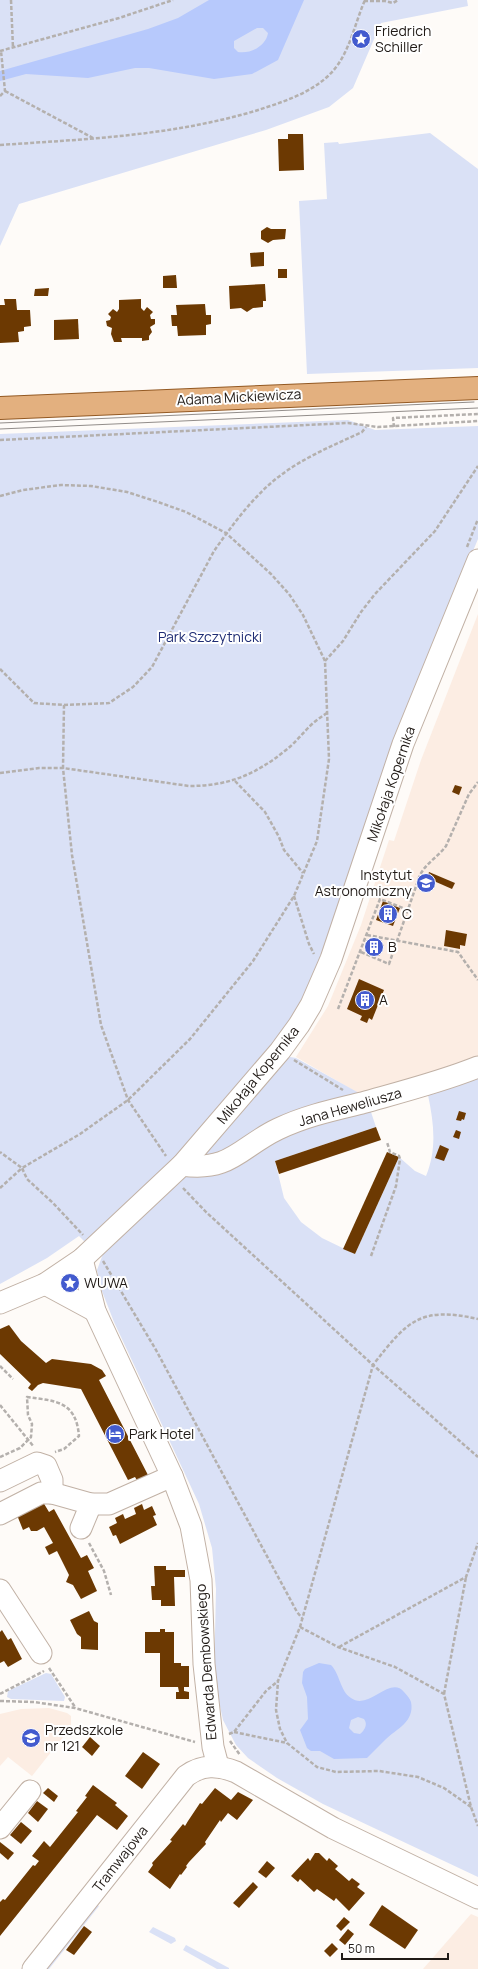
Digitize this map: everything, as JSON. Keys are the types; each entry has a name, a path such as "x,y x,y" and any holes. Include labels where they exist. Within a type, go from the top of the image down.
{"main road":[{"name":"Adama Mickiewicza","path":"0,408 478,388"}],"street":[{"name":"Mikołaja Kopernika","path":"0,1303 45,1284 85,1243 175,1164 280,1051 311,1005 331,959 403,744 471,556"},
{"name":"Jana Heweliusza","path":"175,1164 198,1167 228,1161 277,1129 320,1113 363,1103 463,1073 478,1067"},
{"name":"Edwarda Dembowskiego","path":"85,1243 95,1311 172,1476 188,1514 198,1562 204,1664 219,1750"},
{"path":"45,1284 95,1311"},
{"path":"0,1481 48,1459 52,1480 52,1493"},
{"path":"0,1514 42,1493 52,1493 91,1504 112,1503 172,1476"},
{"path":"81,1528 91,1504"},
{"path":"0,1590 45,1661"},
{"path":"219,1750 242,1775 334,1828 478,1898"},
{"name":"Tramwajowa","path":"33,1969 186,1776 201,1767 219,1750"},
{"path":"0,1828 30,1791"}],"path":[{"path":"11,0 13,48"},
{"path":"0,96 5,91 5,81 0,51 119,18 173,0"},
{"path":"0,145 135,136 216,122 294,97 328,76 338,64 365,1 386,1 394,4 398,0"},
{"path":"5,91 94,138"},
{"path":"394,427 393,418 478,414"},
{"path":"0,440 348,423 366,426 394,427 478,421"},
{"path":"0,669 34,703 64,705 109,702 133,687 152,667 201,574 226,533 262,492 280,475 307,458 362,432 366,426"},
{"path":"325,661 343,641 361,612 375,594 435,531 478,466"},
{"path":"0,496 23,490 61,485 91,486 127,492 158,502 186,512 226,533 271,574 289,594 303,615 325,661 329,759 324,802 317,841 294,896 253,961 190,1039 128,1100 80,1134 22,1168 0,1188"},
{"path":"471,556 478,519"},
{"path":"64,705 63,768 72,855 101,1025 128,1100 165,1153 167,1159 175,1164 206,1212 478,1457"},
{"path":"0,773 39,768 63,768 189,786 208,786 235,781 261,767 287,750 311,725 327,713"},
{"path":"235,781 265,812 279,837 284,850 303,873"},
{"path":"361,952 389,964 423,869 442,852 446,846 469,794 478,782"},
{"path":"294,896 308,944 316,958 319,951"},
{"path":"338,1009 380,899 408,910"},
{"path":"367,935 458,952 478,980"},
{"path":"280,1051 363,1103"},
{"path":"371,1256 396,1186 400,1159 399,1156 390,1152 386,1142"},
{"path":"0,1152 22,1168 27,1179 53,1203 115,1279 156,1350 293,1605 302,1618"},
{"path":"471,1807 444,1788 418,1777 379,1770 336,1772 317,1767 287,1743 280,1728 276,1710 278,1681 300,1627 373,1364 392,1340 412,1322 433,1314 459,1314 478,1319"},
{"path":"0,1366 13,1379"},
{"path":"0,1405 28,1440 48,1459 64,1449 79,1436 75,1417 62,1404 27,1397 28,1415 32,1424 31,1438 28,1440 20,1448 9,1455 0,1457"},
{"path":"81,1528 104,1571 111,1595"},
{"path":"478,1543 466,1577 444,1694 471,1807 478,1826"},
{"path":"338,1647 466,1577"},
{"path":"300,1627 338,1647 395,1667 444,1694"},
{"path":"0,1694 45,1661 75,1708"},
{"path":"0,1701 34,1702 75,1708 219,1750 266,1691 278,1681"},
{"path":"234,1732 287,1743"}],"shaded area":[{"name":"Instytut Astronomiczny","path":"478,614 478,1059 475,1062 358,1093 296,1057 328,1006 361,925 389,840 394,841 421,760"},
{"name":"Przedszkole nr 121","path":"49,1708 67,1713 71,1716 71,1727 32,1776 8,1757 0,1766 0,1714 21,1709"},
{"path":"471,1914 478,1917 478,1969 423,1969"}],"green space":[{"path":"0,0 467,0 468,6 381,23 353,88 329,107 266,130 19,204 0,246"},
{"path":"430,133 478,169 478,368 307,374 299,201 327,199 324,143 338,142 339,144"},
{"name":"Park Szczytnicki","path":"348,420 375,430 478,426 478,539 395,739 327,953 304,1007 218,1114 89,1246 79,1236 47,1258 0,1284 0,434"},
{"path":"285,1056 296,1058 359,1093 369,1106 376,1127 275,1161 284,1198 301,1222 322,1238 355,1254 399,1157 415,1171 426,1176 432,1156 433,1146 433,1126 428,1095 478,1078 478,1877 323,1804 277,1778 248,1758 236,1745 223,1720 214,1679 216,1589 212,1548 199,1504 114,1322 100,1286 97,1270 103,1254 162,1198"},
{"path":"46,1673 51,1674 65,1697 64,1701 11,1699 7,1697 8,1691"},
{"path":"94,1902 99,1906 49,1969 40,1969"},
{"path":"153,1927 175,1938 176,1941 171,1944 149,1932"},
{"path":"186,1945 229,1969 217,1969 183,1950"}],"water":[{"path":"209,0 304,0 278,60 252,74 214,79 149,68 135,68 88,78 26,74 0,81 0,71 148,29 178,18","holes":["257,28 263,28 268,33 267,38 257,48 248,52 238,52 234,48 234,41"]},
{"path":"319,1663 331,1665 347,1695 358,1701 365,1700 392,1688 398,1688 405,1693 411,1701 410,1715 404,1724 367,1758 334,1759 320,1751 311,1751 307,1748 300,1730 308,1719 307,1697 302,1683 303,1672 305,1669","holes":["358,1717 364,1719 366,1723 365,1727 360,1734 354,1733 349,1728 351,1720"]}],"building":[{"path":"288,134 303,134 304,170 279,171 278,139 288,139"},
{"path":"267,227 271,229 286,229 285,239 273,240 268,243 261,239 261,231"},
{"path":"264,252 264,266 251,267 250,253"},
{"path":"278,269 287,269 287,278 278,278"},
{"path":"176,275 177,288 163,288 163,276"},
{"path":"265,284 266,301 263,301 263,307 253,308 247,312 241,308 230,309 229,286"},
{"path":"49,288 48,296 34,296 35,289"},
{"path":"4,299 16,299 17,310 30,310 31,326 24,327 24,331 18,332 19,342 0,343 0,305 5,305"},
{"path":"141,299 141,308 144,311 147,307 153,312 150,315 151,319 155,319 155,324 150,327 152,332 149,336 149,340 142,341 142,338 121,338 122,342 114,342 111,334 112,328 107,326 106,321 110,320 111,317 108,314 113,309 117,312 119,309 119,300"},
{"path":"205,304 206,315 211,315 211,324 206,325 206,335 178,336 177,326 172,326 171,315 177,315 176,305"},
{"path":"78,319 79,339 54,340 54,320"},
{"path":"455,785 462,787 459,795 452,792"},
{"path":"429,872 455,883 452,889 427,878"},
{"name":"C","path":"383,901 400,908 393,926 376,920"},
{"path":"446,930 467,934 465,946 460,945 460,949 444,946"},
{"name":"B","path":"369,939 384,945 379,956 365,950"},
{"name":"A","path":"359,979 384,990 372,1020 369,1018 367,1023 360,1020 362,1016 347,1009"},
{"path":"459,1111 466,1113 464,1120 456,1120"},
{"path":"376,1127 381,1140 279,1174 275,1161"},
{"path":"456,1130 461,1132 459,1139 453,1137"},
{"path":"440,1145 449,1149 444,1161 435,1158"},
{"path":"387,1152 399,1157 355,1254 343,1249"},
{"name":"Park Hotel","path":"9,1325 21,1341 46,1363 52,1359 91,1364 102,1370 106,1376 99,1380 149,1477 138,1482 135,1477 128,1480 81,1389 43,1383 38,1385 32,1391 28,1388 31,1384 0,1354 0,1329"},
{"path":"43,1502 49,1512 54,1509 81,1558 87,1555 94,1568 88,1571 97,1591 81,1599 73,1585 66,1582 69,1575 57,1551 49,1555 45,1547 53,1543 44,1527 37,1531 31,1531 29,1527 23,1530 17,1515"},
{"path":"142,1504 144,1510 152,1506 156,1515 153,1516 157,1525 120,1544 116,1535 113,1536 109,1527 117,1523 115,1518 123,1514 125,1519 136,1514 134,1508"},
{"path":"154,1566 166,1566 166,1570 185,1570 185,1577 174,1577 175,1606 161,1606 161,1600 152,1600 151,1586 155,1586"},
{"path":"89,1611 94,1621 98,1623 98,1650 81,1649 81,1637 77,1634 70,1620"},
{"path":"160,1629 165,1629 165,1632 174,1632 174,1663 181,1663 181,1666 189,1666 189,1687 184,1687 184,1691 189,1692 189,1699 176,1699 176,1692 179,1692 178,1687 160,1687 160,1653 145,1653 145,1632 160,1632"},
{"path":"2,1630 8,1640 11,1638 22,1659 8,1667 4,1661 0,1663 0,1632"},
{"path":"90,1737 100,1746 92,1756 82,1747"},
{"path":"143,1752 160,1764 142,1789 125,1776"},
{"path":"93,1785 117,1803 115,1805 128,1816 117,1830 97,1815 0,1936 0,1902 3,1899 5,1900 33,1865 35,1866 39,1861 32,1856 44,1841 50,1847 78,1812 76,1811 87,1797 85,1796"},
{"path":"48,1788 58,1796 54,1802 43,1793"},
{"path":"215,1788 231,1800 238,1792 253,1800 237,1820 228,1813 221,1822 220,1820 205,1842 206,1844 189,1862 186,1866 187,1867 181,1875 180,1874 170,1889 148,1872 153,1865 152,1863 172,1841 170,1840 183,1824 185,1826 200,1803 202,1804"},
{"path":"37,1801 48,1809 38,1822 28,1813"},
{"path":"21,1822 32,1831 21,1844 10,1835"},
{"path":"0,1842 14,1853 8,1860 0,1853"},
{"path":"315,1853 319,1853 327,1861 329,1858 338,1866 335,1869 349,1881 352,1878 360,1884 357,1887 365,1893 349,1911 336,1898 334,1901 317,1889 314,1892 300,1879 298,1882 291,1876 308,1858 310,1861"},
{"path":"267,1861 275,1868 266,1878 258,1872"},
{"path":"253,1882 258,1887 239,1908 233,1903"},
{"path":"382,1905 418,1930 405,1949 369,1925"},
{"path":"344,1917 350,1922 341,1931 336,1926"},
{"path":"84,1926 92,1932 74,1955 66,1950"},
{"path":"348,1929 354,1934 345,1945 339,1940"},
{"path":"332,1943 338,1949 330,1957 324,1951"}],"tram line":[{"path":"0,423 474,402"},
{"path":"0,429 478,408"}],"place":[{"name":"Friedrich Schiller","path":"361,39"},
{"name":"Instytut Astronomiczny","path":"426,883"},
{"name":"C","path":"388,914"},
{"name":"B","path":"374,947"},
{"name":"A","path":"365,1000"},
{"name":"WUWA","path":"70,1283"},
{"name":"Park Hotel","path":"115,1434"},
{"name":"Przedszkole nr 121","path":"31,1738"}]}
